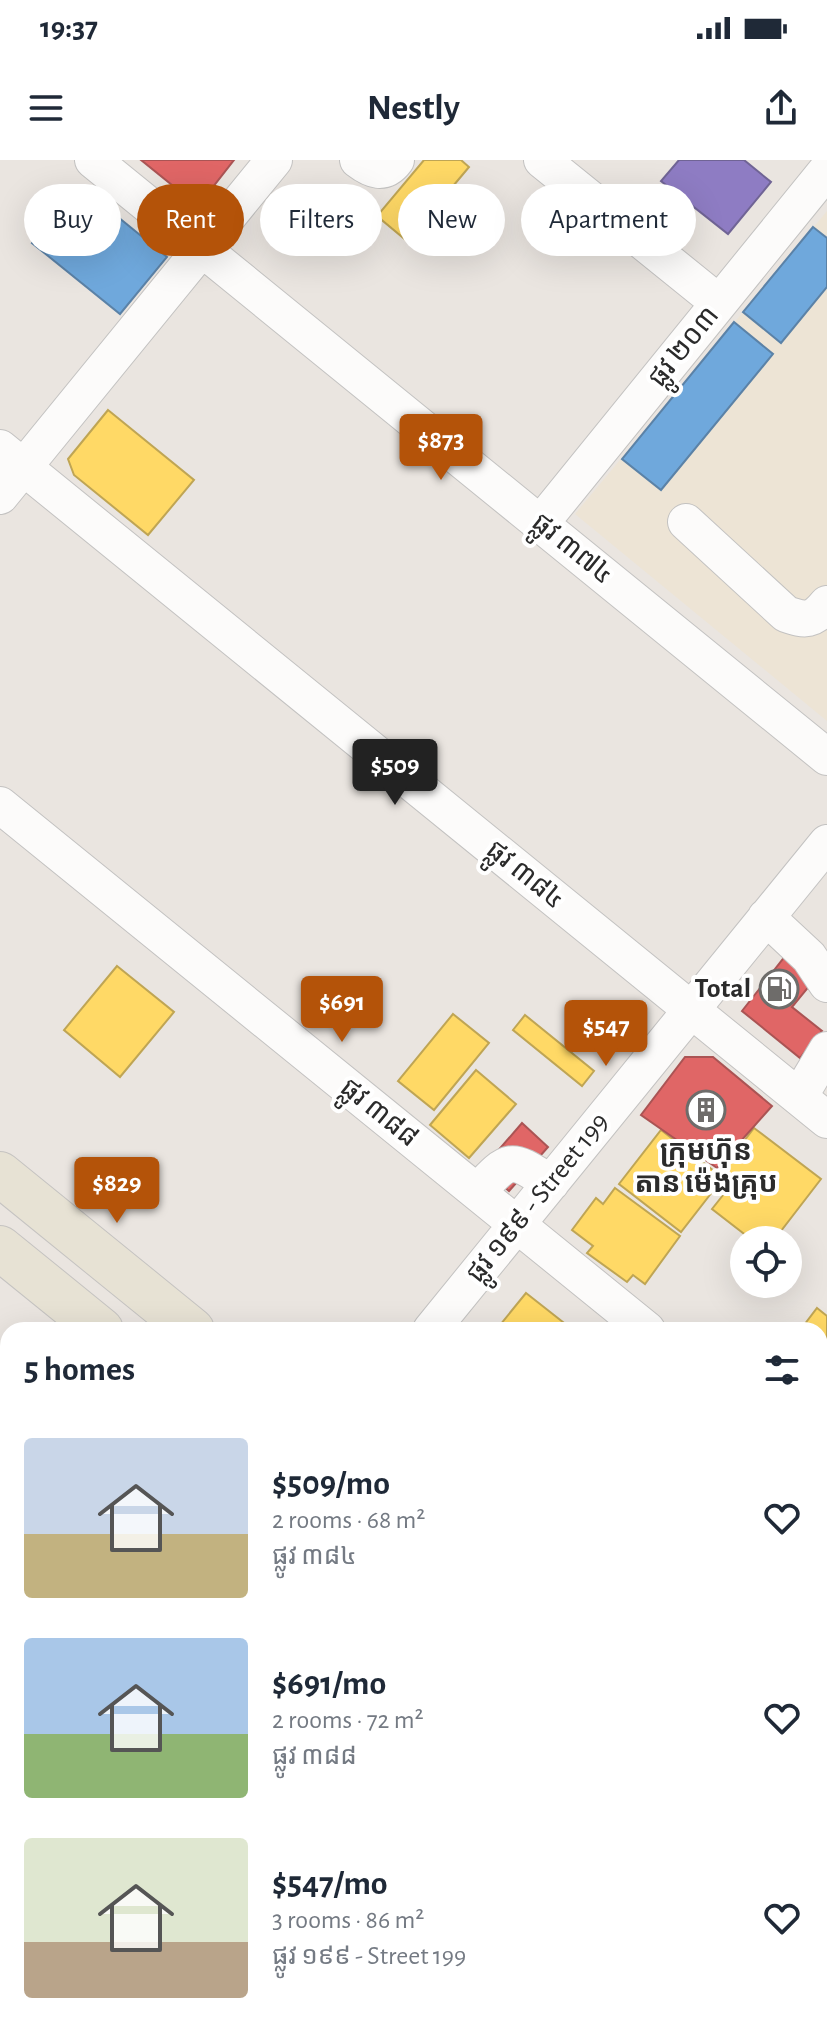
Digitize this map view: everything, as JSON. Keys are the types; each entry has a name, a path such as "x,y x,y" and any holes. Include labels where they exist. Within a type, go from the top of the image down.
{"main road":[{"path":"0,1174 182,1322"},
{"path":"0,1248 91,1322"}],"street":[{"name":"ផ្លូវ ៣៧៤","path":"93,160 137,196"},
{"path":"244,197 274,160"},
{"path":"358,160 372,170 382,170 396,160"},
{"path":"542,160 719,303"},
{"name":"ផ្លូវ ២០៣","path":"540,524 827,170"},
{"path":"0,496 12,458 196,256"},
{"name":"ផ្លូវ ៣៧៤","path":"211,256 827,757"},
{"name":"ផ្លូវ ៣៨៤","path":"12,458 827,1120"},
{"path":"686,522 786,614 804,621 816,618 827,604"},
{"name":"ផ្លូវ ៣៨៨","path":"0,805 637,1322"},
{"name":"ផ្លូវ ១៩៩ - Street 199","path":"437,1322 827,843"},
{"path":"766,917 809,957 827,984"},
{"path":"799,1097 827,1050"},
{"path":"477,1192 502,1166 511,1163 521,1164 551,1183"}],"shaded area":[{"path":"827,211 827,721 575,514"}],"building: Homes":[{"path":"424,160 461,160 469,167 455,184 404,184"},
{"path":"398,191 398,234 382,220 382,210"},
{"path":"108,410 194,480 148,535 74,475 68,459"},
{"path":"117,966 174,1012 120,1077 64,1030"},
{"path":"453,1014 489,1043 434,1110 398,1081"},
{"path":"525,1015 594,1071 582,1086 513,1030"},
{"path":"476,1070 516,1104 469,1158 430,1125"},
{"path":"754,1128 821,1179 785,1226 734,1226 712,1209 735,1180 722,1170"},
{"path":"661,1130 723,1178 681,1232 619,1184"},
{"path":"615,1188 680,1236 645,1284 633,1275 627,1282 587,1253 593,1246 572,1230 596,1198 603,1204"},
{"path":"526,1293 563,1322 502,1322"},
{"path":"817,1308 827,1316 827,1322 806,1322"}],"building: Shops":[{"path":"141,160 234,160 215,184 171,184"},
{"path":"786,955 815,979 792,1007 822,1031 800,1058 742,1011"},
{"name":"ក្រុមហ៊ុន តាន ម៉េងគ្រុប","path":"685,1057 713,1057 772,1106 717,1168 641,1115"},
{"path":"522,1123 548,1147 509,1191 483,1168"}],"building: Offices":[{"path":"679,160 744,160 771,182 728,234 696,209 696,184 665,184 661,181"}],"building: Schools":[{"path":"121,219 137,233 137,256 167,257 120,314 48,256 121,256"},
{"path":"813,227 827,238 827,287 781,343 743,312"},
{"path":"734,322 773,354 661,490 622,459"}],"place":[{"name":"Total","path":"779,989"},
{"name":"ក្រុមហ៊ុន តាន ម៉េងគ្រុប","path":"706,1110"}]}
